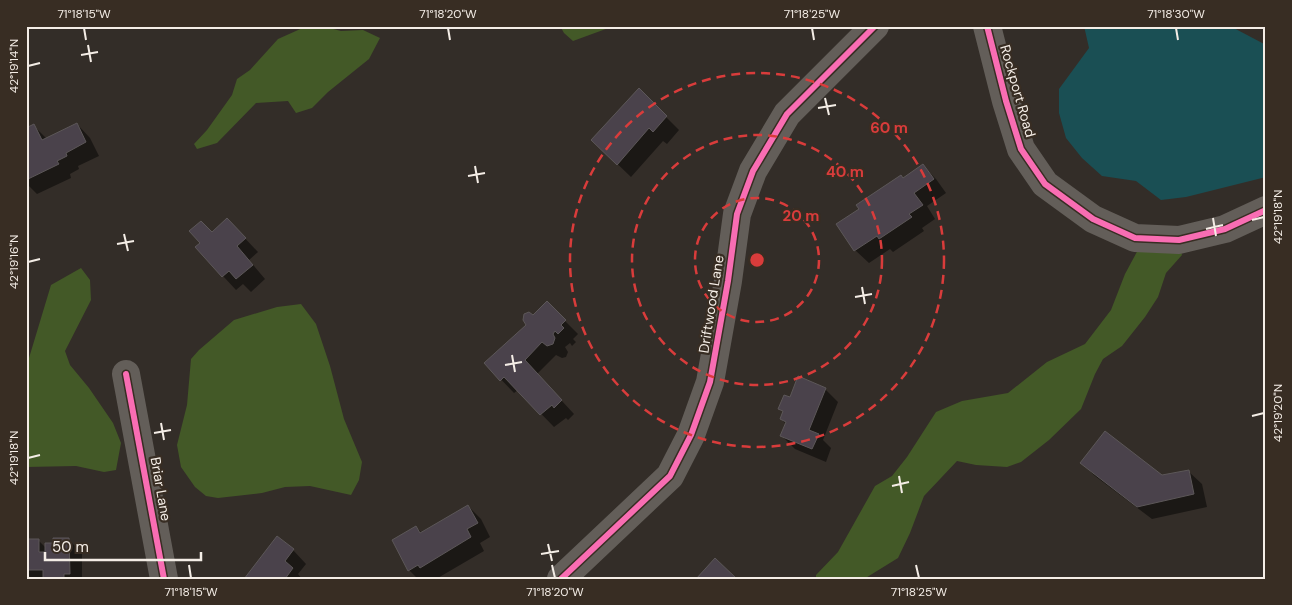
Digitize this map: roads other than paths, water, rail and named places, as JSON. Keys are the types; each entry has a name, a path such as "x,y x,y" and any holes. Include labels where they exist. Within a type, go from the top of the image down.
{"street":[{"name":"Driftwood Lane","path":"561,579 670,476 691,436 710,382 728,281 737,214 753,171 787,114 875,26"},
{"name":"Rockport Road","path":"987,26 1006,101 1021,149 1045,184 1093,219 1134,238 1179,240 1225,229 1266,210"},
{"name":"Briar Lane","path":"126,374 164,579"}],"water":[{"path":"1084,26 1230,26 1266,45 1266,177 1186,197 1161,200 1136,181 1102,176 1082,158 1066,138 1059,113 1059,89 1089,48"}]}
